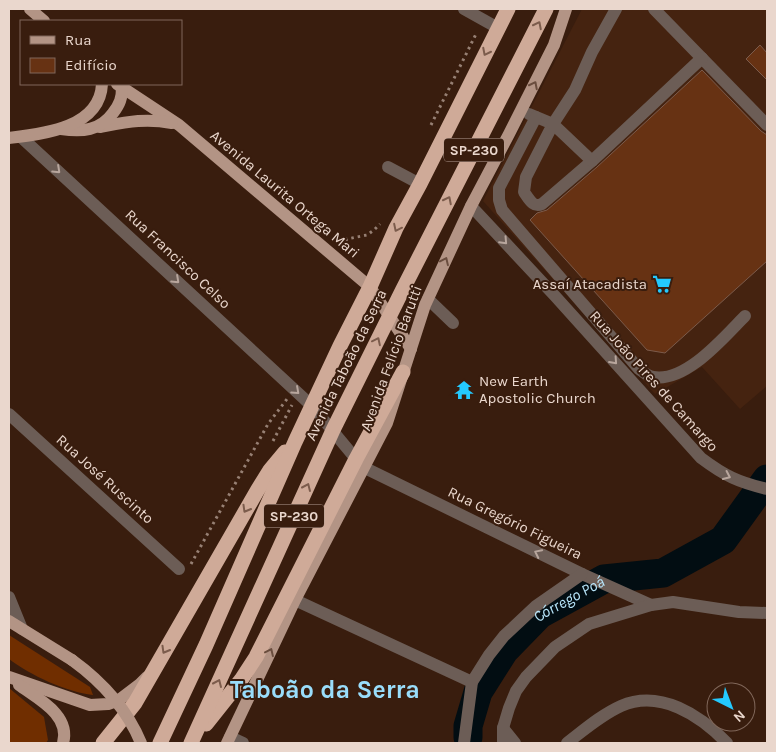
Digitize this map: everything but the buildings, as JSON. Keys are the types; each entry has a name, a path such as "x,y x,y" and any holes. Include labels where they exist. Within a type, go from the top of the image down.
{"highway":[{"name":"Avenida Taboão da Serra","path":"160,743 206,645 295,442 370,287 396,228 508,9"},
{"name":"Avenida Taboão da Serra","path":"191,743 333,430 546,9"},
{"path":"191,743 241,680 256,657 360,464 403,372"},
{"path":"103,743 135,703 261,484 270,470 295,442"}],"main road":[{"path":"30,9 43,20"},
{"name":"Avenida Felício Barutti","path":"403,372 428,299 471,206 554,45 566,9"},
{"path":"15,138 60,129 89,114 99,100 102,85"},
{"path":"98,127 110,118 120,104 122,96 120,86"},
{"name":"Avenida Laurita Ortega Mari","path":"120,86 178,125 370,287 411,349"},
{"path":"60,129 75,131 142,120 154,120 178,125"},
{"path":"228,740 360,464"},
{"path":"9,620 72,660 103,685 126,716 141,743"},
{"path":"10,678 90,705 108,704 119,700 140,684 152,671"},
{"path":"10,678 59,716 64,725 63,743"}],"street":[{"path":"464,9 498,28"},
{"path":"616,9 592,52 575,90 553,124 526,176 524,192 534,205 542,204 702,58"},
{"path":"654,9 767,125"},
{"path":"522,110 553,124 592,160"},
{"path":"536,117 499,188 499,200 502,210 639,369 652,377 666,377 682,371 702,358 745,316"},
{"name":"Rua Francisco Celso","path":"15,138 312,406 360,464"},
{"path":"388,167 420,184"},
{"name":"Rua João Pires de Camargo","path":"471,206 701,458 720,473 744,484 767,489"},
{"path":"428,299 453,323"},
{"name":"Rua José Ruscinto","path":"9,414 185,567"},
{"name":"Rua Gregório Figueira","path":"360,464 582,574 651,604"},
{"path":"464,743 472,682 504,636 536,606 582,574"},
{"path":"9,598 22,629"},
{"path":"295,600 472,682"},
{"path":"503,743 503,728 509,708 516,691 526,677 555,647 589,624 651,604 673,602 739,612 767,614"},
{"path":"567,743 597,720 622,706 642,700 665,702 686,711 705,723 727,743"},
{"path":"503,728 515,743"},
{"path":"228,740 243,743"}],"path":[{"path":"427,133 483,19"},
{"path":"333,256 347,239 360,237 374,230 384,217"},
{"path":"185,567 268,424 288,398"}],"shaded area":[{"name":"Assaí Atacadista","path":"582,9 767,9 767,386 740,409 702,367 655,394 483,201"},
{"path":"9,635 90,687 93,695 49,682 9,659"},
{"path":"9,688 44,717 48,740 46,743 9,743"}],"waterway":[{"name":"Córrego Poá","path":"468,737 468,726 478,692 504,651 540,614 604,579 663,573 723,540 767,479"}],"place":[{"name":"Assaí Atacadista","path":"662,284"},
{"name":"New Earth Apostolic Church","path":"464,390"}],"district":[{"name":"Taboão da Serra","path":"325,689"}]}
